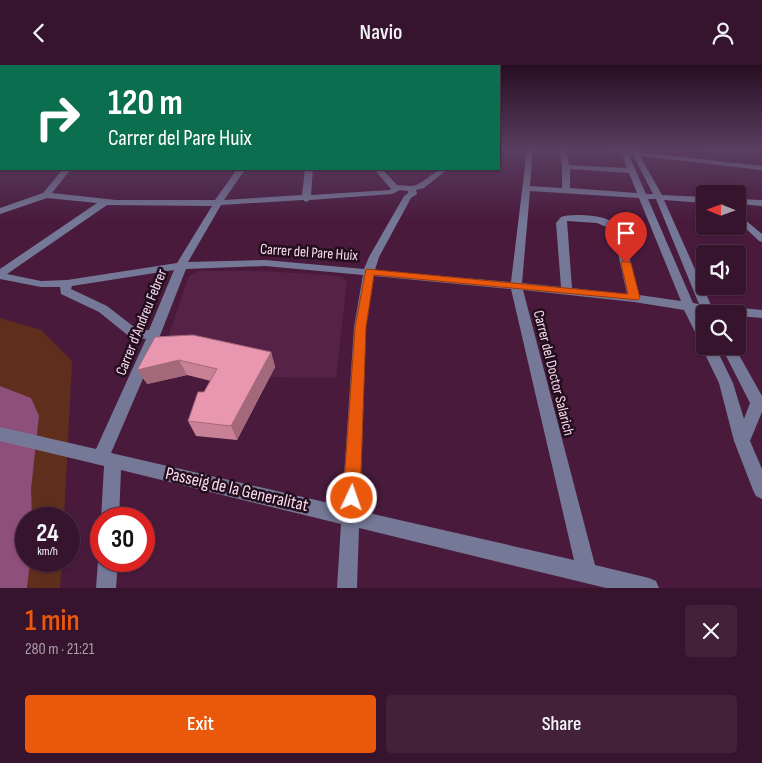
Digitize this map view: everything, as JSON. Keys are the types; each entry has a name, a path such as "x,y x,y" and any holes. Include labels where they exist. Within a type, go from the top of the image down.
{"street":[{"path":"46,195 64,173"},
{"name":"Carrer d'Andreu Febrer","path":"107,458 153,335 182,266 218,203 238,173"},
{"path":"306,199 309,173"},
{"path":"381,173 398,196 410,193 438,173"},
{"name":"Carrer del Doctor Salarich","path":"527,173 516,286 587,573"},
{"path":"566,173 566,192"},
{"path":"631,173 696,321"},
{"path":"644,173 659,197 705,305"},
{"path":"526,188 696,199"},
{"path":"0,211 46,195 105,202 218,203 306,199 393,190"},
{"path":"347,588 360,327 369,271 374,257 410,193"},
{"path":"0,275 105,202"},
{"path":"746,202 762,203"},
{"path":"568,291 561,223 564,219 572,218 612,224 617,229 634,298"},
{"path":"746,224 762,239"},
{"name":"Carrer del Pare Huix","path":"0,275 41,284 66,283 182,266 265,263 369,271 568,291 696,307"},
{"path":"66,283 65,291 103,309 135,334 153,335"},
{"name":"Carrer del Pare Huix","path":"746,313 762,314"},
{"path":"712,355 726,383 742,441 762,490"},
{"path":"732,355 758,403 742,441"},
{"name":"Passeig de la Generalitat","path":"0,433 649,588"},
{"path":"107,458 109,507"},
{"path":"106,588 107,572"}],"shaded area":[{"path":"198,271 264,271 341,276 347,281 336,378 270,377 163,352 189,276"},
{"path":"0,318 41,330 72,361 65,507 15,507 15,572 61,572 60,588 0,588"},
{"path":"0,386 31,398 39,416 31,489 32,507 15,507 15,572 29,572 27,588 0,588"}],"building":[{"path":"193,335 271,352 231,426 188,421 198,392 204,392 217,369 179,360 137,370 155,337"}],"route":[{"path":"352,498 360,327 369,271 634,298 626,263"}]}
